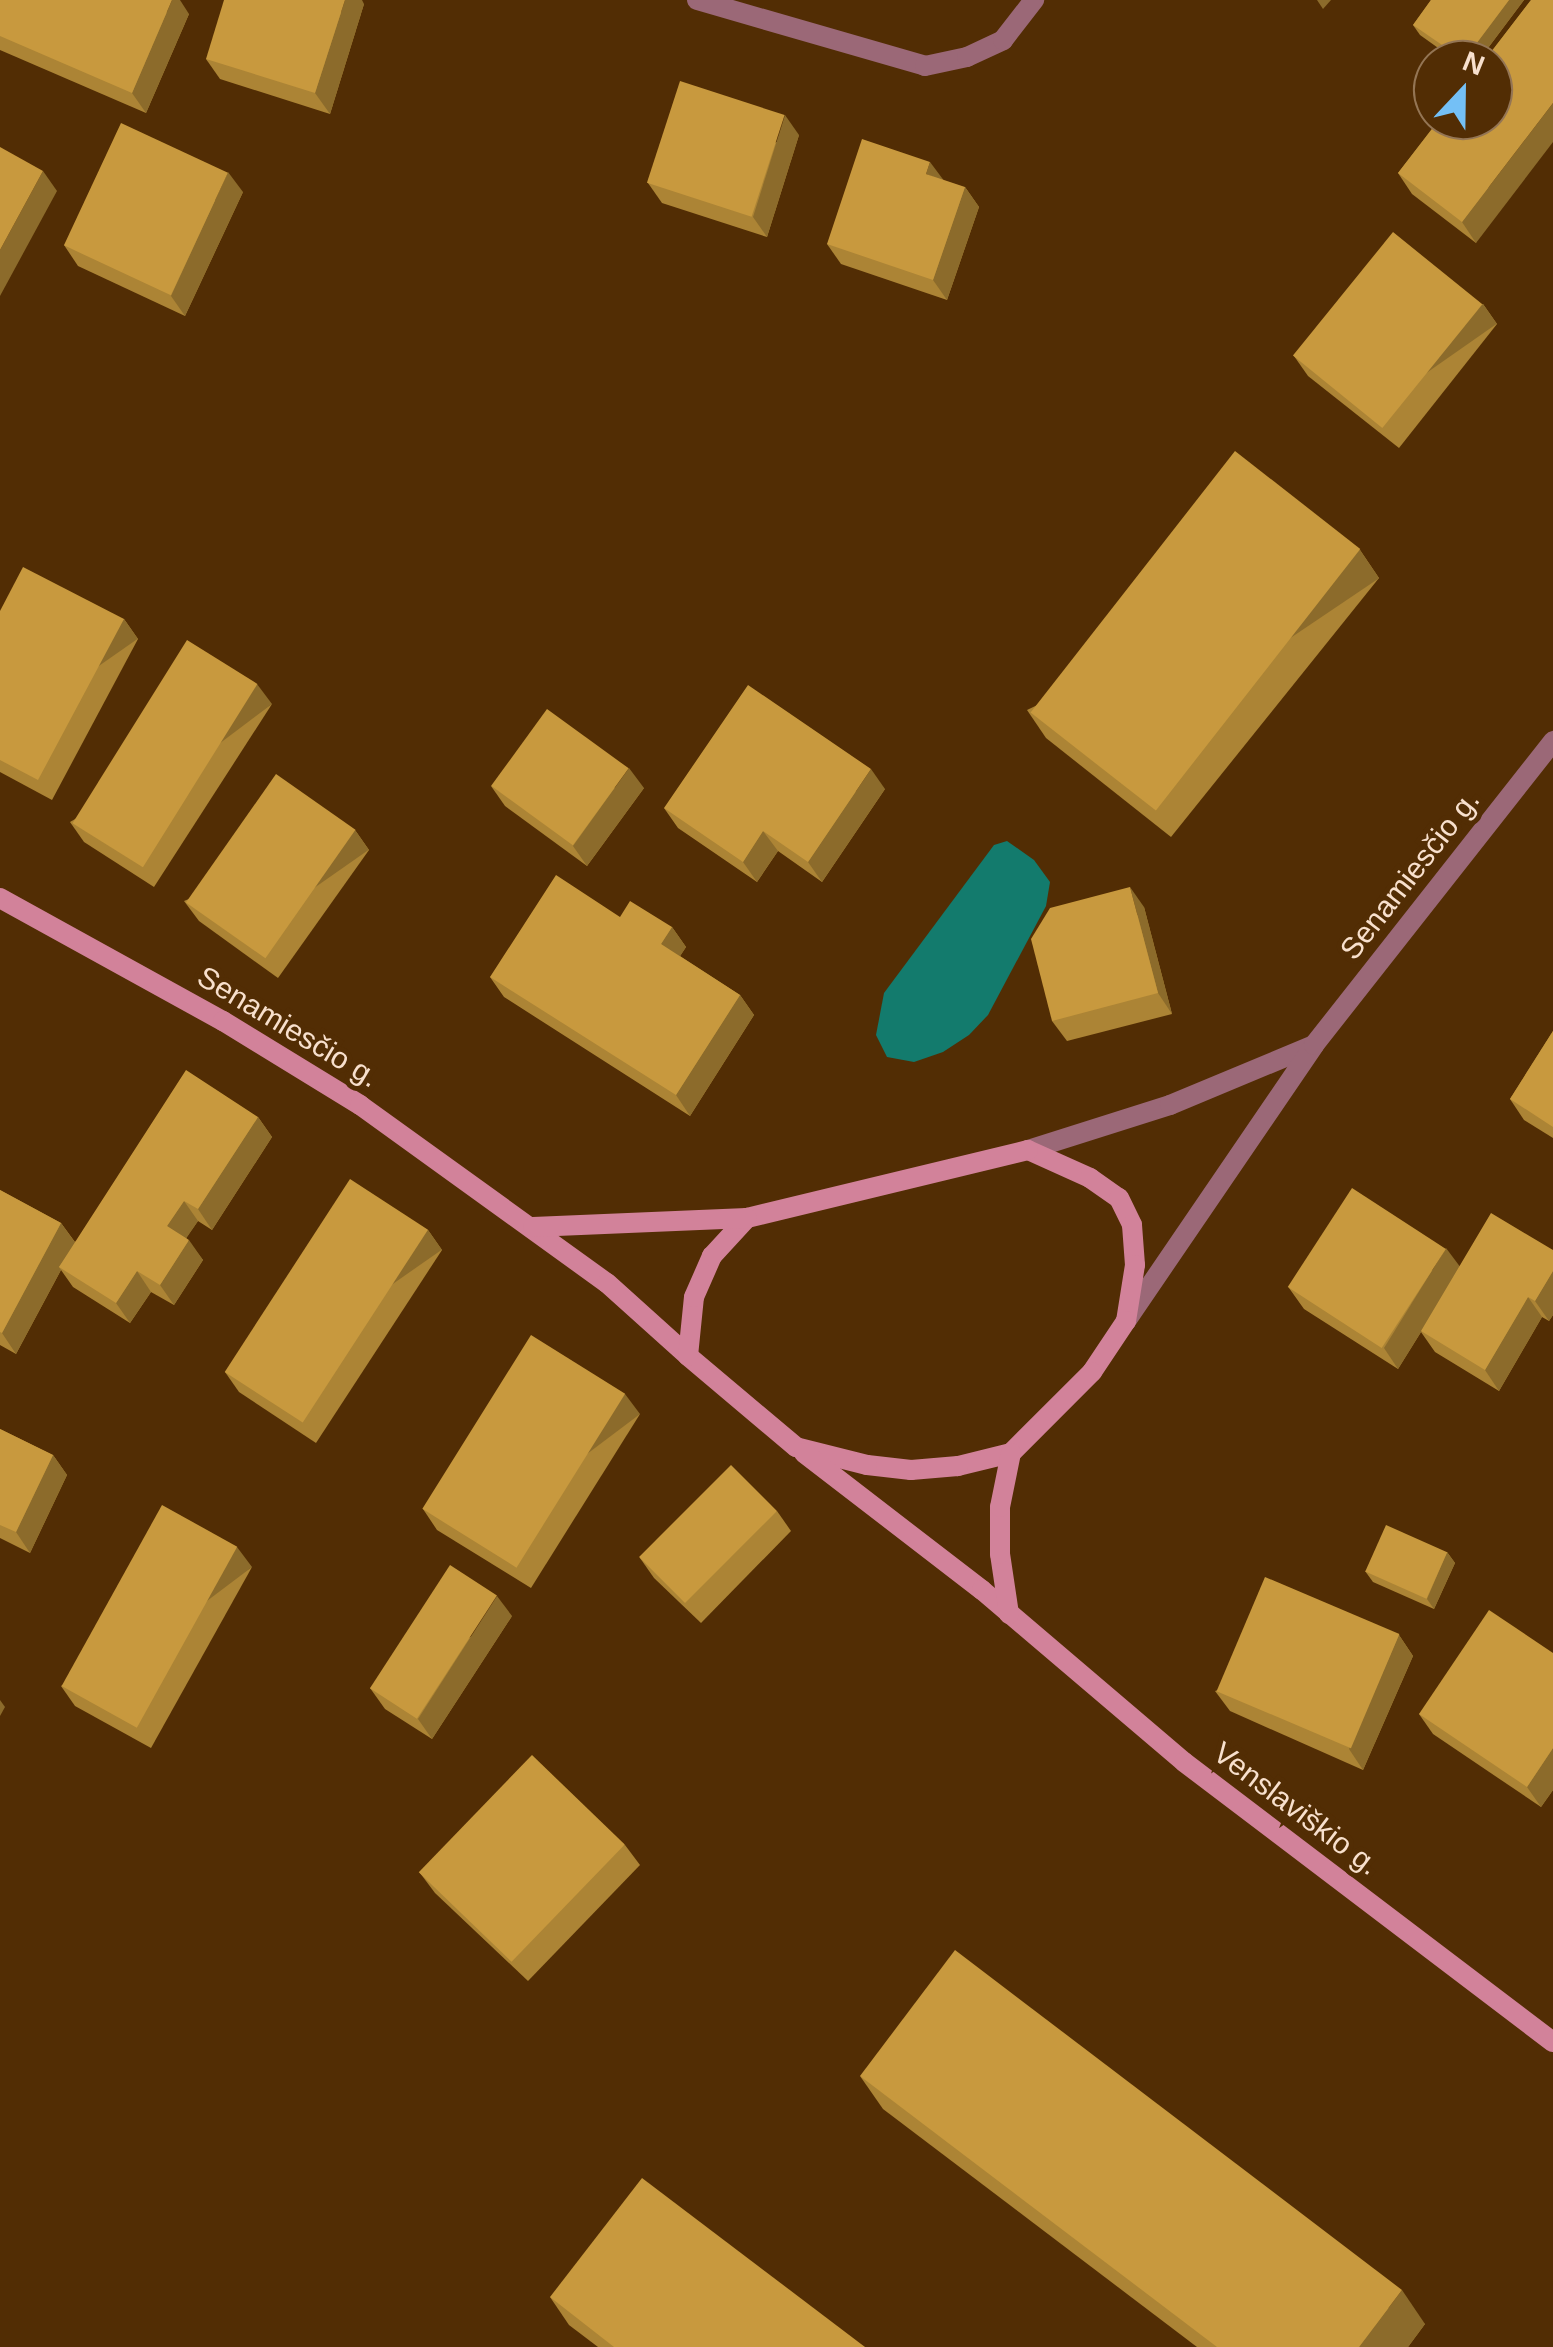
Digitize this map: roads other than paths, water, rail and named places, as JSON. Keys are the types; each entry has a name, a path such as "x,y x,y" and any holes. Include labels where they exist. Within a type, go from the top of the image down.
{"main road":[{"name":"Senamiesčio g.","path":"0,898 224,1021 345,1096 607,1282 796,1447"},
{"path":"533,1227 747,1218 1028,1150 1090,1178 1119,1198 1132,1225 1135,1265 1126,1321 1092,1372 1011,1453 958,1466 911,1470 867,1465 796,1447"},
{"path":"688,1356 694,1298 712,1256 747,1218"},
{"name":"Venslaviškio g.","path":"796,1447 1010,1614 1184,1762 1553,2042"},
{"path":"1010,1614 1000,1554 1000,1508 1011,1453"}],"street":[{"path":"697,0 925,66 968,57 1003,40 1034,0"},
{"name":"Senamiesčio g.","path":"1126,1321 1314,1045 1553,742"},
{"name":"Senamiesčio g.","path":"1028,1150 1170,1105 1314,1045"}],"water":[{"path":"1007,841 1034,860 1050,882 1046,906 988,1015 969,1035 943,1052 914,1062 887,1057 876,1035 884,993 994,845"}]}
